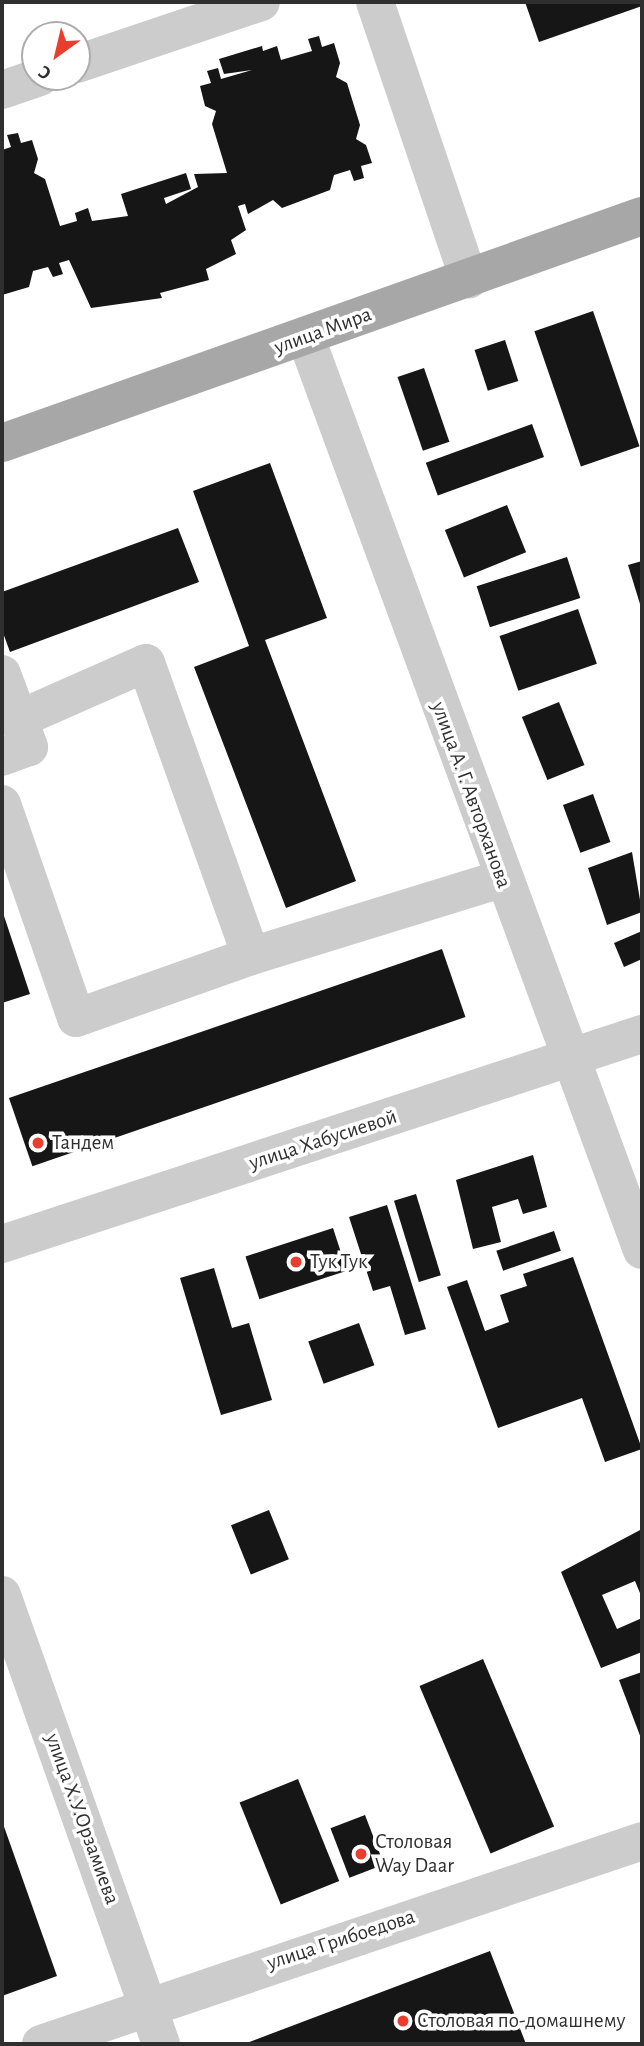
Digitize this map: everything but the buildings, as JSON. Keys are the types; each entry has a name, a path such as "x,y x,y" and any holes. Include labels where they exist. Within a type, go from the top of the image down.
{"main road":[{"name":"улица Мира","path":"2,443 306,338 642,216"}],"street":[{"path":"91,59 261,2"},
{"path":"376,2 469,279"},
{"path":"2,90 21,84"},
{"name":"улица А. Г. Авторханова","path":"306,338 501,879 573,1059 642,1250"},
{"path":"19,719 146,663 251,956"},
{"path":"2,674 29,747 2,757"},
{"path":"2,804 76,1018 251,956 501,879"},
{"name":"улица Хабусиевой","path":"2,1244 573,1059 642,1034"},
{"name":"улица Х.У.Орзамиева","path":"5,1612 161,2044"},
{"name":"улица Грибоедова","path":"41,2044 147,2004 642,1841"}],"place":[{"name":"Тандем","path":"38,1143"},
{"name":"Тук Тук","path":"296,1262"},
{"name":"Столовая Way Daar","path":"361,1854"},
{"name":"Столовая по-домашнему","path":"403,2021"}]}
